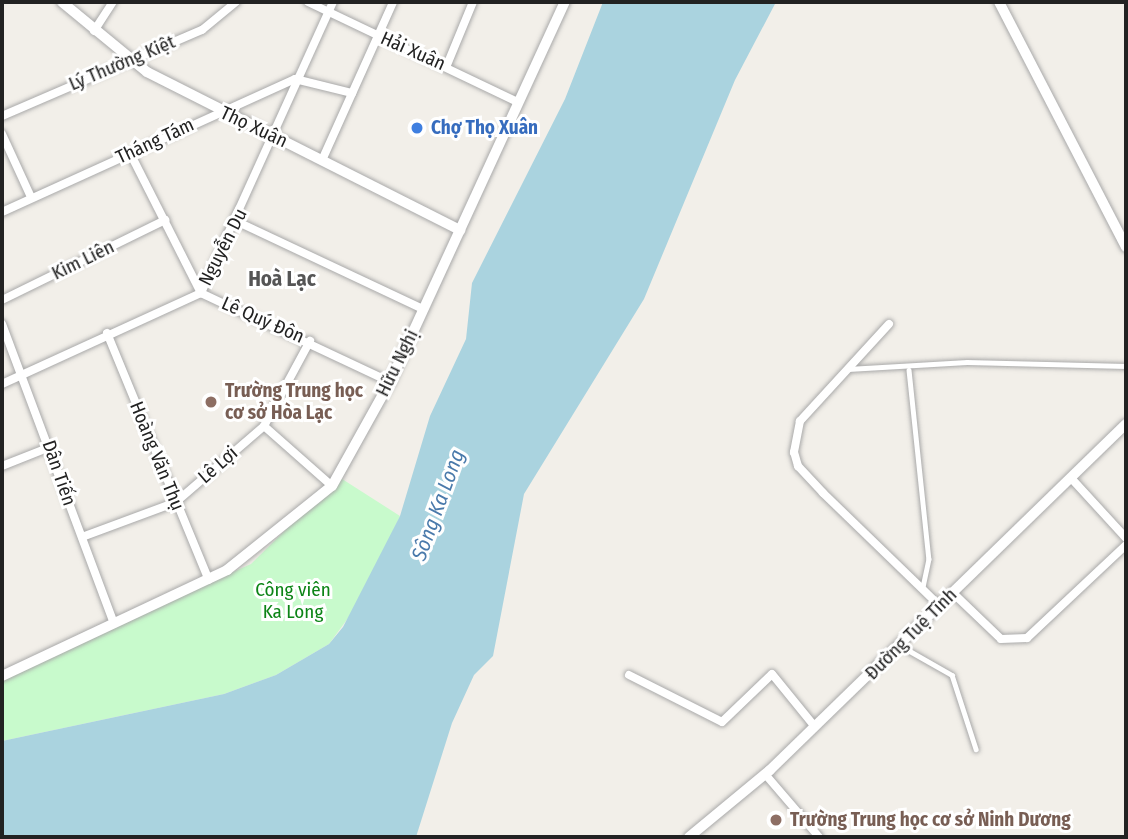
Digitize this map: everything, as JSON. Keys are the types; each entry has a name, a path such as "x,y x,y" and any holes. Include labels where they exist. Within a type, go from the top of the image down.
{"street":[{"name":"Thọ Xuân","path":"62,2 129,59 219,111 323,158 460,230"},
{"path":"94,31 113,2"},
{"name":"Lý Thường Kiệt","path":"2,116 215,23 236,2"},
{"name":"Hải Xuân","path":"308,2 447,65 518,102"},
{"name":"Nguyễn Du","path":"2,384 107,333 201,293 237,222 274,137 295,79 333,2"},
{"path":"323,158 393,2"},
{"path":"447,65 473,2"},
{"name":"Hữu Nghị","path":"2,676 208,580 258,549 332,486 390,382 565,2"},
{"path":"999,2 1126,247"},
{"path":"295,79 352,93"},
{"name":"Tháng Tám","path":"2,212 219,111 295,79"},
{"path":"2,134 31,197"},
{"name":"Lê Quý Đôn","path":"130,153 201,293 310,341 390,382"},
{"name":"Kim Liên","path":"2,300 165,220"},
{"path":"237,222 423,309"},
{"name":"Dân Tiến","path":"2,324 24,373 114,624"},
{"path":"889,324 800,421 798,466 940,606"},
{"name":"Hoàng Văn Thụ","path":"107,333 208,580"},
{"name":"Lê Lợi","path":"82,537 176,502 264,426 310,341"},
{"name":"Đường Tuệ Tĩnh","path":"688,837 765,774 901,646 1126,424"},
{"path":"264,426 332,486"},
{"path":"2,466 50,447"},
{"path":"1070,478 1126,538"},
{"path":"953,593 1001,639 1027,638 1126,545"},
{"path":"629,675 722,722 772,674 815,727"},
{"path":"765,774 819,837"}],"lane":[{"path":"848,369 909,370 967,362 1126,366"},
{"path":"909,370 929,559 923,589"},
{"path":"901,646 952,675 976,749"}],"green space":[{"name":"Công viên Ka Long","path":"339,477 400,516 357,606 329,644 276,675 224,694 2,741 2,674 251,564"}],"water":[{"name":"Sông Ka Long","path":"603,2 776,2 735,80 644,299 524,494 493,656 474,675 452,723 416,837 2,837 2,741 224,694 276,675 329,644 343,627 400,516 430,416 466,339 472,283 565,99"}],"place":[{"name":"Chợ Thọ Xuân","path":"417,128"},
{"name":"Trường Trung học cơ sở Hòa Lạc","path":"211,402"},
{"name":"Trường Trung học cơ sở Ninh Dương","path":"776,820"}],"district":[{"name":"Hoà Lạc","path":"282,279"}]}
